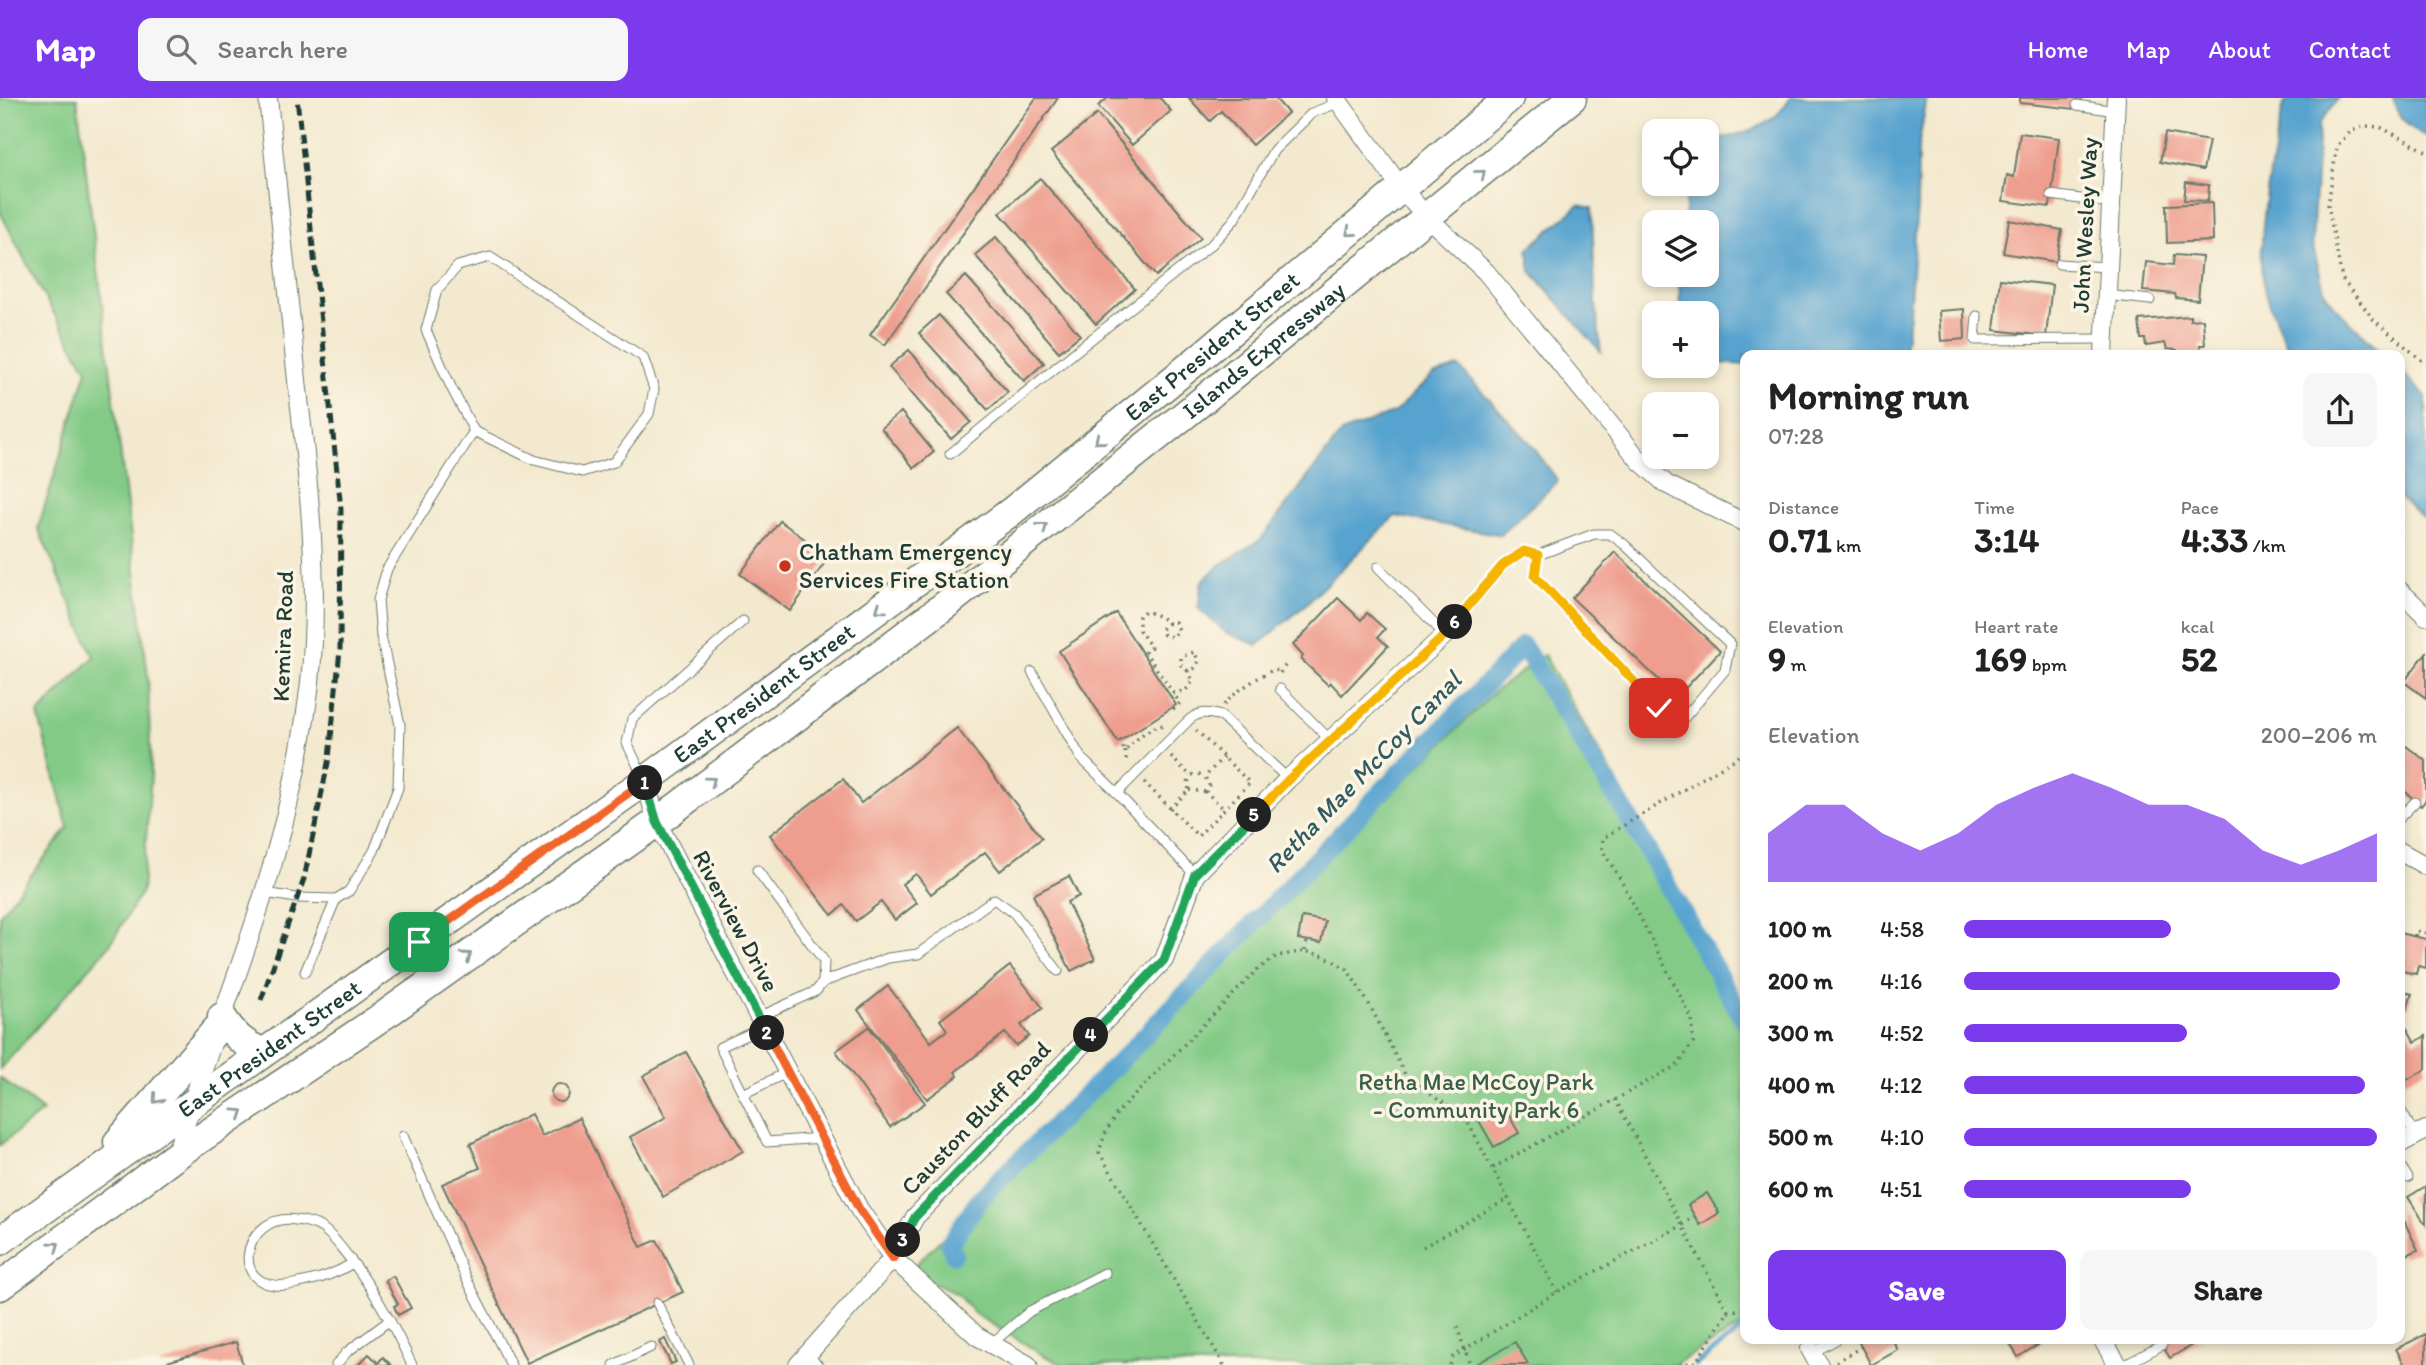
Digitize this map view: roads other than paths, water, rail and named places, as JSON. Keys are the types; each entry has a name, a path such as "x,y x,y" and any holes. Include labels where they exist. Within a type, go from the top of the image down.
{"main road":[{"path":"1402,189 1509,98"},
{"name":"Islands Expressway","path":"952,600 1429,218 1572,98"},
{"name":"East President Street","path":"0,1241 645,781 1012,511 1402,189"},
{"name":"East President Street","path":"0,1286 185,1149 389,1012 657,822 952,600"},
{"path":"83,1181 220,1023 248,1047 264,1052"}],"street":[{"name":"Kemira Road","path":"174,1159 265,893 293,788 310,680 313,597 308,476 268,98"},
{"path":"1338,100 1402,189 1486,272 1640,461 1666,484 1740,521"},
{"name":"John Wesley Way","path":"2104,347 2116,104"},
{"path":"2405,596 2426,617"},
{"name":"Causton Bluff Road","path":"808,1362 893,1258 915,1217 1164,960 1195,874 1289,779 1445,635"},
{"name":"Riverview Drive","path":"645,781 657,822 859,1209 893,1258 976,1336 1028,1365"},
{"path":"2405,854 2426,866"},
{"path":"2105,1344 2118,1365"}],"lane":[{"path":"950,454 1212,244 1234,219 1274,150 1312,113 1338,100"},
{"path":"2077,105 2116,104"},
{"path":"2051,195 2110,203"},
{"path":"490,257 643,357 654,389 649,414 614,462 582,472 534,460 474,431 426,330 437,290 458,266 490,257"},
{"path":"2059,264 2107,267"},
{"path":"2106,295 2150,300"},
{"path":"1977,316 1975,340 2104,347"},
{"path":"265,893 297,898 336,899 349,891 374,851 398,788 400,725 381,635 378,600 387,569 474,431"},
{"path":"1378,567 1445,635 1503,565 1524,551 1538,555 1594,534 1610,534 1624,544 1730,645 1725,670 1685,717 1659,708 1535,576 1538,555"},
{"path":"645,781 627,743 632,719 743,621"},
{"path":"1032,672 1081,758 1195,874"},
{"path":"1280,689 1330,740"},
{"path":"1118,793 1193,716 1208,712 1221,716 1289,779"},
{"path":"2405,812 2415,802"},
{"path":"757,870 824,961 823,982"},
{"path":"306,972 336,899"},
{"path":"822,1138 767,1142 720,1047 816,990 823,982 888,958 918,954 994,899 1014,913 1058,971"},
{"path":"743,1094 788,1072"},
{"path":"2405,1119 2414,1137"},
{"path":"403,1136 467,1280 512,1365"},
{"path":"2405,1173 2408,1178"},
{"path":"353,1263 335,1274 280,1288 266,1285 257,1279 250,1268 247,1254 250,1244 262,1228 276,1220 310,1222 322,1228 333,1238 353,1263 375,1291 412,1365"},
{"path":"991,1344 1030,1311 1105,1273"},
{"path":"657,1303 689,1365"},
{"path":"337,1365 346,1352 390,1320"},
{"path":"1814,1356 1830,1344"},
{"path":"2125,1365 2162,1345"},
{"path":"614,1365 651,1348"}],"water":[{"path":"1790,98 1927,98 1918,148 1917,208 1904,350 1740,350 1740,365 1719,363 1719,301 1680,301 1679,287 1719,287 1719,210 1685,210 1686,196 1719,196 1719,139 1754,129 1774,117"},
{"path":"2291,98 2338,98 2319,124 2312,243 2325,293 2341,313 2380,350 2287,350 2267,296 2262,253 2266,201 2284,104"},
{"path":"2393,98 2426,98 2426,136 2404,121"},
{"path":"1579,205 1592,208 1595,294 1601,352 1531,271 1528,249"},
{"path":"1459,367 1530,443 1558,481 1501,535 1395,516 1303,607 1258,645 1226,633 1198,608 1202,581 1220,565 1261,539 1341,433 1395,412 1433,375"},
{"path":"2405,375 2426,397 2426,521 2405,502"}],"waterway":[{"name":"Retha Mae McCoy Canal","path":"954,1254 949,1244 980,1199 1124,1057 1523,646 1630,820 1740,1013"},
{"path":"1695,1365 1740,1331"}],"railway":[{"path":"261,1000 304,879 329,758 340,650 341,509 297,98"}],"place":[{"name":"Chatham Emergency Services Fire Station","path":"785,566"}],"park label":[{"name":"Retha Mae McCoy Park - Community Park 6","path":"1476,1096"}]}
